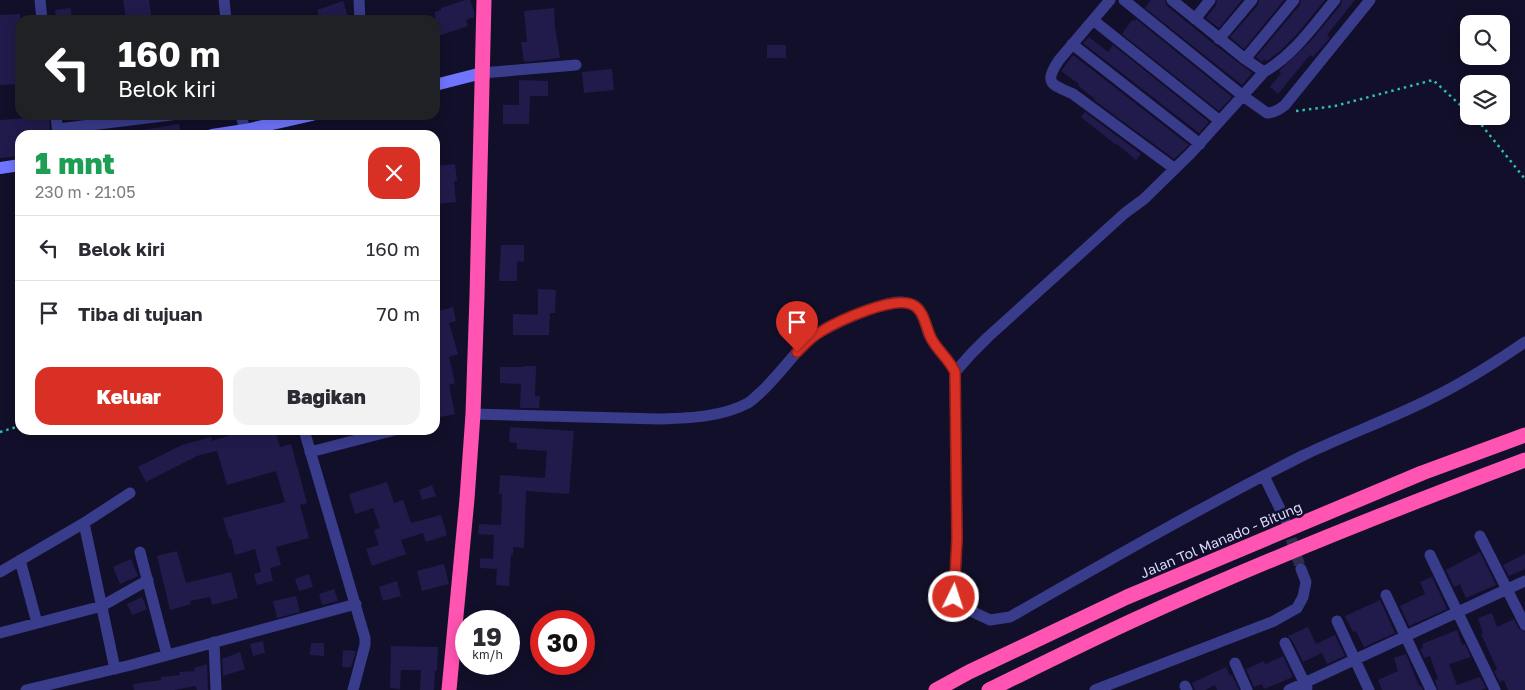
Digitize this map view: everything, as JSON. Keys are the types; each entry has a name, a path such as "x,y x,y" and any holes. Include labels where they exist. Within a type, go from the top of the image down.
{"highway":[{"path":"449,690 473,414 484,0"},
{"name":"Jalan Tol Manado - Bitung","path":"936,690 1136,593 1422,473 1525,435"},
{"path":"989,690 1136,619 1280,556 1525,460"}],"street":[{"path":"40,0 42,15"},
{"path":"224,0 226,15"},
{"path":"359,0 360,15"},
{"path":"1110,0 1058,60 1052,70 1051,82 1072,94 1174,169"},
{"path":"1124,0 1243,96 1267,113 1277,111 1285,105 1370,0"},
{"path":"1172,0 1219,39 1264,72"},
{"path":"1195,19 1210,0"},
{"path":"1219,39 1252,0"},
{"path":"1245,59 1294,0"},
{"path":"955,372 988,337 1125,213 1144,199 1200,144 1264,72 1276,65 1294,48 1335,0"},
{"path":"1093,20 1220,121"},
{"path":"1072,44 1200,144"},
{"path":"440,84 482,74 576,65"},
{"path":"71,130 138,120"},
{"path":"254,130 293,120"},
{"path":"0,168 15,166"},
{"path":"473,414 660,419 690,418 728,412 750,402 807,341 820,332 847,319 892,302 912,304 918,308 934,344 952,365 955,372 957,539 954,597 971,611 990,620 1010,617 1176,522 1264,476 1434,397 1498,361 1525,342"},
{"path":"305,435 365,638 354,690"},
{"path":"310,452 376,435"},
{"path":"1264,476 1285,519"},
{"path":"0,572 130,493"},
{"path":"84,522 115,669"},
{"path":"1480,536 1525,625"},
{"path":"140,552 167,655"},
{"path":"1430,555 1495,690"},
{"path":"20,560 37,623"},
{"path":"1095,690 1274,621 1297,608 1303,597 1306,582 1301,569"},
{"path":"0,633 102,606 148,580"},
{"path":"1290,690 1306,687 1355,660 1525,581"},
{"path":"1386,595 1431,690"},
{"path":"25,690 115,669 356,604"},
{"path":"1337,621 1369,690"},
{"path":"214,642 216,690"},
{"path":"1285,643 1306,687"},
{"path":"1234,663 1247,690"}],"path":[{"path":"1277,111 1335,106 1433,80 1460,105"},
{"path":"1482,125 1525,179"},
{"path":"0,432 15,428"}],"building":[{"path":"123,0 149,0 151,15 125,15"},
{"path":"470,0 474,17 466,20 468,26 440,35 440,15 435,15 435,12 441,10 441,8"},
{"path":"1151,0 1165,0 1167,6 1252,73 1242,85 1145,8"},
{"path":"1217,0 1242,0 1219,28 1206,18 1216,5"},
{"path":"1259,0 1284,0 1244,49 1230,37 1258,5"},
{"path":"1301,0 1325,0 1280,51 1267,61 1264,59 1262,62 1256,57 1300,5"},
{"path":"1342,0 1355,0 1327,35 1330,38 1313,57 1310,55 1278,94 1270,87 1281,73 1279,71 1308,44 1341,5"},
{"path":"343,1 347,15 318,15 317,10"},
{"path":"71,8 72,15 56,15 55,10"},
{"path":"554,8 560,58 524,62 521,42 527,42 524,11"},
{"path":"20,14 15,15 15,84 0,85 0,15"},
{"path":"1136,19 1232,97 1219,111 1122,34 1132,20 1135,21"},
{"path":"1089,37 1108,52 1113,45 1209,122 1199,133 1083,43"},
{"path":"767,45 786,45 786,58 767,58"},
{"path":"1073,55 1189,145 1174,159 1094,100 1078,86 1079,84 1061,71"},
{"path":"612,69 614,90 584,93 582,72"},
{"path":"519,80 548,81 548,96 530,96 529,124 503,124 503,105 519,105"},
{"path":"1085,112 1141,154 1136,160 1081,117"},
{"path":"0,120 49,120 50,130 15,130 15,156 0,158"},
{"path":"179,124 180,130 143,130"},
{"path":"455,164 457,181 454,181 456,202 440,204 440,166"},
{"path":"501,245 524,245 524,262 517,261 517,281 499,281"},
{"path":"538,289 556,290 555,313 550,313 549,335 513,335 513,314 538,315"},
{"path":"453,307 456,321 449,323 458,354 449,357 455,383 449,385 455,414 440,417 440,315 440,311"},
{"path":"536,366 535,396 540,396 539,408 520,408 521,384 500,383 500,367"},
{"path":"510,427 574,431 569,494 526,491 524,548 513,547 509,586 496,585 497,569 480,568 480,558 493,559 494,535 478,534 479,524 501,525 502,494 499,494 500,475 545,478 547,451 517,449 517,443 509,442"},
{"path":"231,435 276,435 280,447 291,444 307,503 300,505 309,538 276,547 281,565 270,568 273,581 257,585 254,574 261,572 255,549 235,555 223,518 285,502 276,471 227,485 217,451 197,456 146,482 138,467 182,445 211,437 212,441"},
{"path":"387,482 394,503 403,500 411,523 441,515 447,535 426,542 423,533 401,540 406,554 372,566 366,549 379,545 374,530 380,528 373,508 355,514 349,494"},
{"path":"432,485 436,496 422,500 419,490"},
{"path":"177,551 186,583 231,572 238,598 212,605 210,597 190,601 191,604 170,610 157,556"},
{"path":"1480,552 1496,585 1466,598 1460,584 1454,587 1446,570"},
{"path":"1525,554 1525,569 1509,576 1503,565"},
{"path":"131,559 138,576 120,584 113,567"},
{"path":"444,564 449,584 422,591 417,571"},
{"path":"309,574 313,587 299,591 295,579"},
{"path":"1432,577 1447,609 1409,626 1400,606 1425,594 1420,582"},
{"path":"397,581 401,596 383,601 379,587"},
{"path":"334,589 338,601 322,605 319,594"},
{"path":"296,596 300,612 277,618 273,601"},
{"path":"142,597 147,609 132,615 127,604"},
{"path":"1380,600 1395,633 1364,647 1356,631 1353,632 1345,616"},
{"path":"1492,613 1497,627 1514,619 1519,629 1525,632 1525,690 1508,690 1504,680 1500,682 1494,672 1497,669 1481,634 1483,633 1478,618"},
{"path":"1308,627 1316,644 1335,635 1345,656 1327,664 1322,653 1303,662 1288,636"},
{"path":"1457,630 1462,645 1465,644 1471,657 1449,664 1457,685 1480,677 1486,688 1481,690 1438,690 1435,680 1438,679 1430,656 1424,658 1420,649 1423,648 1422,644"},
{"path":"263,641 265,653 253,656 250,644"},
{"path":"311,643 324,643 324,656 310,655"},
{"path":"391,646 438,647 434,690 420,690 421,670 401,670 400,689 390,688"},
{"path":"343,650 356,651 351,667 342,667"},
{"path":"240,652 245,669 223,676 222,659"},
{"path":"1406,654 1419,686 1423,690 1382,690 1378,680 1398,671 1394,658"},
{"path":"1283,656 1293,677 1264,689 1262,684 1254,687 1246,669 1264,661 1265,664"},
{"path":"207,664 208,690 197,690 195,686 174,690 134,690 133,684 161,680 161,677 180,675 179,672 195,671 194,668"},
{"path":"1226,667 1239,690 1217,690 1215,685 1205,690 1195,690 1192,683"}],"tunnel":[{"path":"1286,523 1301,569"}],"route":[{"path":"797,352 807,341 820,332 847,319 892,302 912,304 918,308 934,344 952,365 955,372 957,539 954,597"}]}
